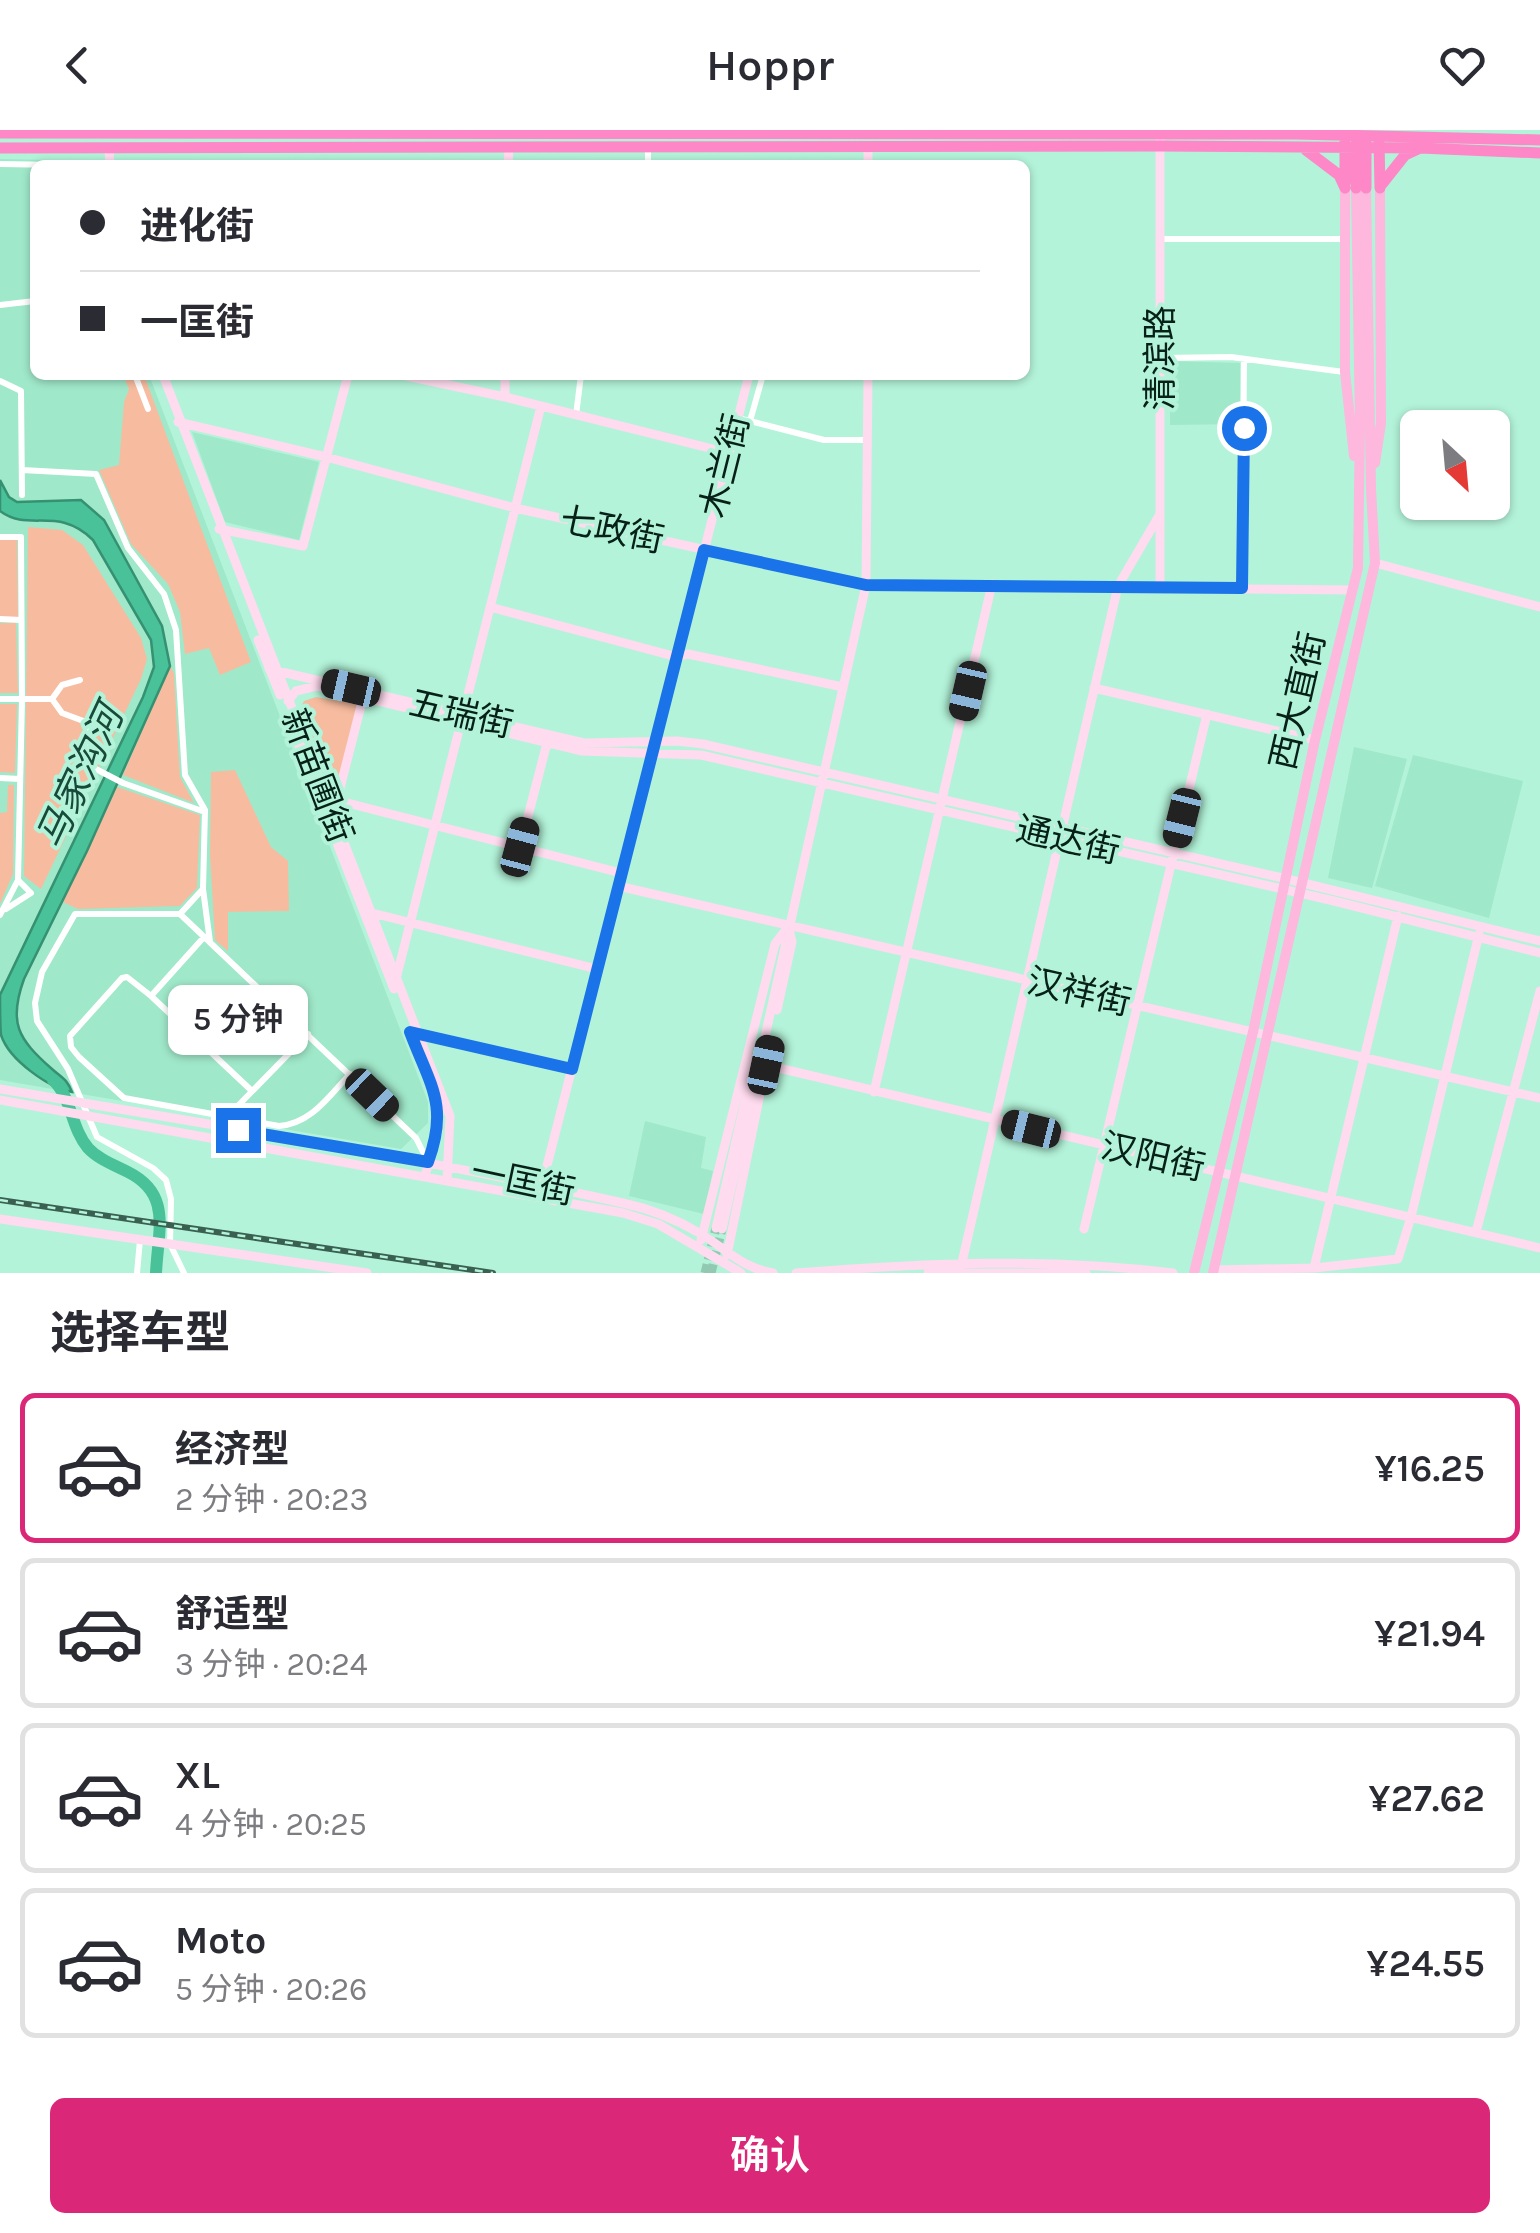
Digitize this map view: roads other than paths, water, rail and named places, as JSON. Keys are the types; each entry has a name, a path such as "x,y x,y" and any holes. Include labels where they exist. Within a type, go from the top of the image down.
{"highway":[{"path":"1345,130 1345,148 1356,188"},
{"name":"西大直街","path":"1356,130 1356,188"},
{"name":"西大直街","path":"1356,188 1366,130"},
{"path":"1380,130 1380,188"},
{"path":"383,150 474,132"},
{"path":"0,133 1296,134 1540,140"},
{"path":"904,146 975,133"},
{"path":"0,148 1160,146 1540,153"},
{"path":"1302,148 1318,156 1356,188"},
{"path":"1380,188 1405,155 1420,148"}],"main road":[{"path":"1356,188 1345,239 1345,372 1365,489"},
{"name":"西大直街","path":"1194,1273 1358,568 1365,489 1365,423 1356,188"},
{"path":"1365,489 1381,423 1380,188"},
{"name":"西大直街","path":"1214,1272 1375,563 1365,489"}],"street":[{"name":"清滨路","path":"1160,130 1160,586"},
{"path":"868,146 868,160"},
{"path":"508,149 508,160"},
{"path":"648,149 648,160"},
{"path":"112,150 113,160"},
{"path":"0,164 30,164"},
{"path":"1160,239 1345,239"},
{"path":"0,304 30,301"},
{"path":"1160,358 1244,360 1345,372"},
{"path":"1242,588 1244,360"},
{"path":"137,380 148,410"},
{"name":"新苗圃街","path":"163,380 365,911 450,1116 447,1180"},
{"path":"220,530 303,546 347,380"},
{"path":"425,380 729,453"},
{"path":"505,380 505,397"},
{"path":"576,415 580,380"},
{"name":"木兰街","path":"540,1192 748,380"},
{"path":"750,421 761,380"},
{"path":"719,1228 866,585 868,380"},
{"path":"0,381 21,390 22,495"},
{"path":"395,983 541,406"},
{"path":"738,418 824,440 868,440"},
{"name":"七政街","path":"180,422 515,508 866,585 1353,590"},
{"path":"22,470 96,474 128,548 164,594 176,630 185,775 204,812 207,940 151,996"},
{"path":"961,1266 1118,586 1160,514"},
{"path":"0,537 21,537 22,699 18,880 2,913"},
{"path":"1375,563 1540,607"},
{"path":"874,1092 992,584"},
{"path":"490,607 677,656 688,654 842,687"},
{"path":"0,620 21,620"},
{"name":"新苗圃街","path":"272,670 288,701 321,797"},
{"name":"五瑞街","path":"272,670 546,743 592,752 652,754"},
{"path":"52,699 62,684 80,680"},
{"name":"五瑞街","path":"288,701 306,686 584,743 655,742"},
{"path":"1094,688 1315,740"},
{"path":"337,800 363,698"},
{"path":"0,699 52,699"},
{"path":"52,699 62,713 86,722 90,766 98,773 204,812"},
{"path":"1084,1229 1206,714"},
{"name":"通达街","path":"655,742 703,744 823,770 1061,833"},
{"path":"520,847 546,743"},
{"name":"通达街","path":"652,754 701,754 940,810 1172,858 1479,931 1540,941"},
{"path":"0,778 20,779"},
{"path":"321,797 622,873"},
{"path":"2,913 31,893 18,880"},
{"name":"汉祥街","path":"618,886 1540,1098"},
{"path":"180,914 203,889"},
{"path":"365,911 597,970"},
{"path":"1314,1268 1399,912"},
{"path":"184,1273 170,1244 172,1199 166,1180 153,1168 97,1137 64,1062 39,1027 34,1008 42,972 75,914 180,914 416,1138 428,1162"},
{"path":"725,1266 792,942 789,925"},
{"path":"699,1247 775,944 789,925"},
{"path":"1214,1272 1314,1268 1398,1259 1479,931"},
{"name":"通达街","path":"1479,931 1540,953"},
{"path":"252,1092 127,977 70,1036 70,1047 124,1098 279,1126 296,1125 306,1119 350,1074"},
{"path":"1476,1232 1540,991"},
{"path":"414,1033 572,1069"},
{"name":"新苗圃街","path":"414,1033 439,1110 438,1131 425,1176"},
{"path":"227,1117 308,1034"},
{"name":"汉阳街","path":"766,1065 1540,1248"},
{"name":"一匡街","path":"0,1089 43,1096 88,1111 425,1176 659,1212 702,1234 749,1268 773,1273"},
{"name":"一匡街","path":"0,1100 448,1166 658,1224 741,1273"},
{"path":"0,1219 368,1273"},
{"path":"137,1273 140,1240"},
{"path":"796,1273 1106,1265 1173,1273"},
{"path":"928,1273 961,1266 1086,1273"}],"waterway":[{"name":"马家沟河","path":"53,1080 88,1148 142,1181 157,1202 160,1228 156,1273"}],"tunnel":[{"path":"705,1273 716,1228"},
{"path":"711,1273 722,1229"}],"railway":[{"path":"0,1200 493,1273"}]}
